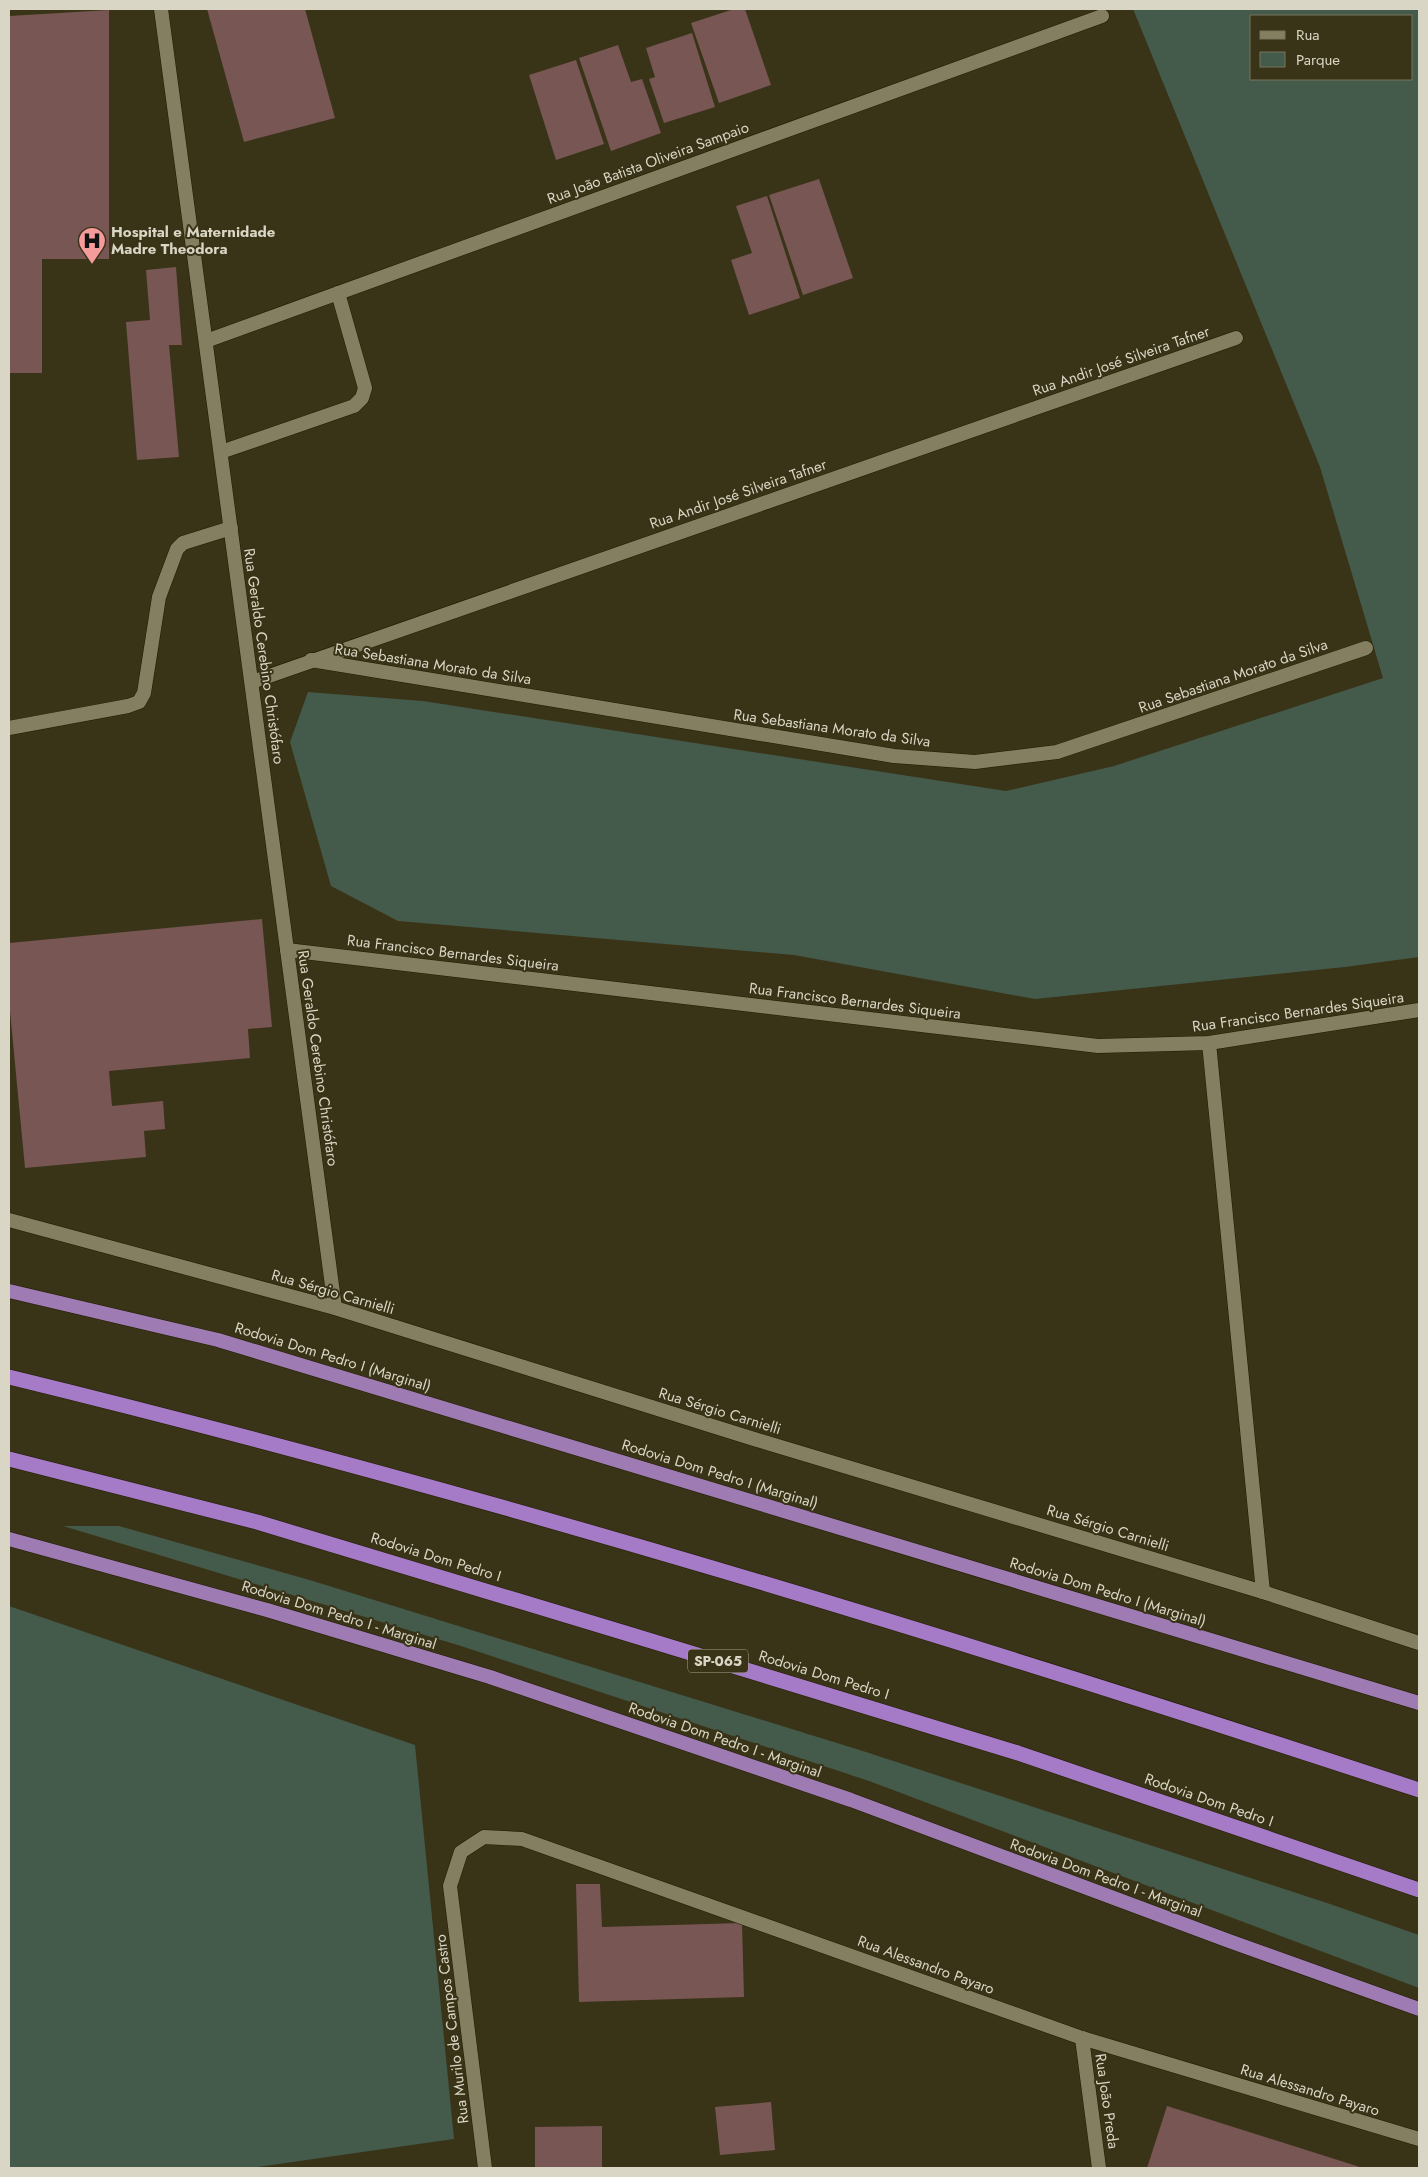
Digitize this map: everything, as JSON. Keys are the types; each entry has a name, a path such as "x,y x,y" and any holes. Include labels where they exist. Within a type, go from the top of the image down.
{"highway":[{"name":"Rodovia Dom Pedro I (Marginal)","path":"9,1290 218,1340 1419,1703"},
{"path":"9,1377 191,1422 758,1580 1131,1695 1419,1790"},
{"name":"Rodovia Dom Pedro I","path":"9,1459 257,1522 1018,1753 1419,1890"},
{"name":"Rodovia Dom Pedro I - Marginal","path":"9,1539 267,1610 490,1677 851,1800 1220,1938 1419,2009"}],"street":[{"name":"Rua Geraldo Cerebino Christófaro","path":"161,9 335,1308"},
{"name":"Rua João Batista Oliveira Sampaio","path":"206,341 1102,16"},
{"path":"221,452 354,406 362,398 365,388 338,292"},
{"name":"Rua Andir José Silveira Tafner","path":"252,682 1236,338"},
{"path":"9,728 128,706 139,702 144,693 159,597 177,549 183,544 231,528"},
{"name":"Rua Sebastiana Morato da Silva","path":"311,660 894,756 975,762 1056,752 1366,648"},
{"name":"Rua Francisco Bernardes Siqueira","path":"287,950 1098,1046 1209,1043 1419,1010"},
{"path":"1209,1043 1263,1592"},
{"name":"Rua Sérgio Carnielli","path":"9,1220 335,1308 745,1436 1263,1592 1419,1643"},
{"name":"Rua Alessandro Payaro","path":"450,1886 461,1852 484,1837 522,1839 1082,2038 1419,2139"},
{"name":"Rua Murilo de Campos Castro","path":"450,1886 485,2168"},
{"name":"Rua João Preda","path":"1082,2038 1099,2168"}],"green space":[{"path":"1133,9 1419,9 1419,957 1345,967 1035,999 794,955 398,921 331,886 290,742 308,692 423,701 1006,791 1114,766 1383,678 1320,467"},
{"path":"63,1526 119,1526 313,1581 866,1752 1333,1905 1419,1935 1419,1988 869,1781 461,1646"},
{"path":"9,1606 415,1745 454,2139 250,2168 9,2168"}],"building":[{"path":"207,9 305,9 335,118 244,142"},
{"path":"734,9 745,9 771,85 719,103 691,23"},
{"path":"109,10 109,259 42,259 42,373 10,373 9,16"},
{"path":"692,33 715,107 664,123 649,79 655,77 646,48"},
{"path":"618,45 631,82 642,79 661,133 611,151 579,58"},
{"path":"576,60 604,144 556,160 529,75"},
{"path":"819,179 853,278 803,295 769,195"},
{"path":"767,196 800,298 749,315 731,260 752,253 736,206"},
{"path":"176,267 182,345 169,345 179,457 137,460 126,322 150,320 146,270"},
{"path":"262,919 272,1027 248,1029 250,1058 109,1071 112,1106 163,1101 165,1129 144,1131 146,1157 25,1168 9,1001 9,943"},
{"path":"576,1884 600,1884 602,1927 742,1923 744,1997 579,2002"},
{"path":"771,2102 775,2150 720,2155 715,2107"},
{"path":"1167,2106 1363,2168 1147,2168"},
{"path":"602,2126 602,2167 535,2168 535,2127"}],"place":[{"name":"Hospital e Maternidade Madre Theodora","path":"92,265"}]}
